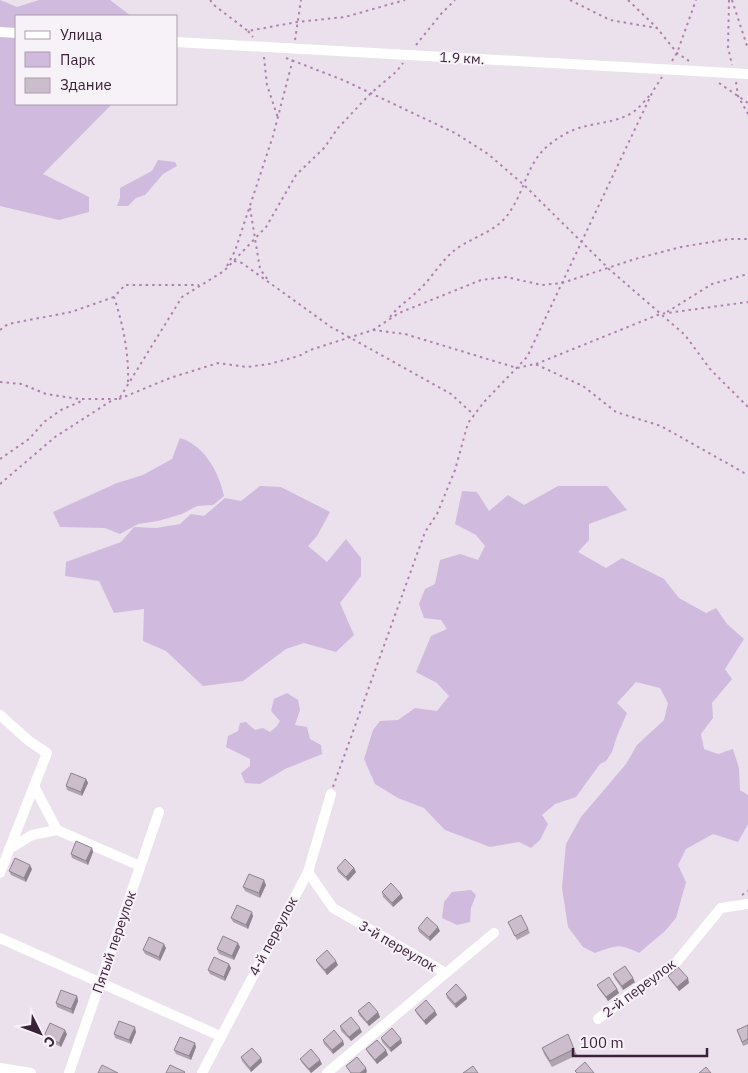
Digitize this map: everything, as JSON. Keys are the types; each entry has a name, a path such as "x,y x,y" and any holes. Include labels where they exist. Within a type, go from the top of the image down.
{"street":[{"path":"0,32 15,33"},
{"name":"1.9 км.","path":"178,42 748,74"},
{"path":"0,715 29,742 47,753 0,873"},
{"path":"34,786 57,830"},
{"name":"4-й переулок","path":"202,1073 308,872 331,794"},
{"name":"Пятый переулок","path":"69,1073 158,812"},
{"path":"9,849 32,835 57,830 140,866"},
{"name":"3-й переулок","path":"308,872 333,908 446,973 327,1073"},
{"name":"2-й переулок","path":"598,1018 638,988 674,965 721,908 748,904"},
{"path":"446,973 494,933"},
{"path":"0,938 220,1036"},
{"path":"0,1068 31,1073"}],"path":[{"path":"210,0 248,31 258,43"},
{"path":"295,41 301,0"},
{"path":"248,31 297,22 345,17 405,0"},
{"path":"414,49 441,14 455,0"},
{"path":"570,0 610,20 657,28"},
{"path":"628,0 657,28 677,53 692,64"},
{"path":"672,61 677,53 696,0"},
{"path":"730,0 748,49"},
{"path":"730,0 728,47 733,71"},
{"path":"224,271 236,251 250,207 278,118 294,51"},
{"path":"264,57 267,85 278,118"},
{"path":"285,58 343,80 455,133 488,154 523,184 609,269 684,334 710,369 748,407"},
{"path":"119,399 182,297 224,271 234,261 266,227 296,175 324,148 338,128 370,94 403,63"},
{"path":"331,794 425,532 437,514 455,470 468,423 484,402 527,357 653,91 663,76"},
{"path":"716,80 748,103"},
{"path":"735,80 738,96 748,114"},
{"path":"388,320 459,247 487,233 502,222 512,210 536,159 547,145 581,128 616,120 632,113 653,91"},
{"path":"250,207 260,269 269,282"},
{"path":"0,382 22,384 46,394 86,399 119,399 170,378 218,362 247,367 269,364 299,356 310,350 373,330 398,313 481,280 506,277 542,285 562,283 635,259 681,247 729,239 748,239"},
{"path":"234,261 242,263 331,327 451,394 474,415"},
{"path":"666,313 712,284 748,274"},
{"path":"0,330 8,324 71,312 95,305 114,297 125,285 201,285"},
{"path":"114,297 122,321 129,366 128,384"},
{"path":"373,330 405,334 516,368 535,364 660,314 748,302"},
{"path":"535,364 583,386 616,412 661,426 748,475"},
{"path":"0,459 28,439 44,422 61,410 86,399"},
{"path":"0,484 55,437 114,399"}],"green space":[{"path":"0,0 17,7 39,0 110,0 130,15 15,15 15,105 111,105 43,174 89,197 89,212 59,220 0,206"},
{"path":"158,160 175,162 177,166 163,174 145,195 136,198 128,206 117,206 120,198 120,188 152,171"},
{"path":"180,438 189,442 203,453 214,469 224,496 213,505 197,506 182,514 158,521 138,524 120,534 105,528 60,527 53,512 117,483 143,475 172,459"},
{"path":"260,486 281,487 330,512 317,536 308,546 327,562 346,539 361,558 361,576 340,603 354,635 336,652 304,643 286,649 243,681 203,686 166,651 143,641 144,609 114,613 99,581 65,576 66,562 121,542 134,527 156,528 180,524 191,514 204,516 225,498 241,501"},
{"path":"558,486 607,486 627,510 589,524 589,540 578,552 606,568 622,558 664,579 679,598 706,613 716,608 727,624 744,639 725,669 732,679 712,703 713,718 701,734 704,749 718,754 733,749 739,768 740,790 748,795 748,824 738,842 713,834 686,849 678,865 686,882 676,918 665,931 639,953 617,947 595,953 583,947 568,927 562,888 566,844 581,817 626,764 637,745 664,720 668,703 660,688 636,682 617,703 627,713 612,752 606,761 600,764 576,797 555,804 542,815 548,824 540,840 531,848 519,842 490,847 445,830 424,808 398,798 375,784 364,759 373,730 380,721 398,720 415,708 437,711 449,696 437,683 416,672 431,636 447,629 441,620 424,618 419,604 425,589 435,584 440,560 460,554 478,560 485,546 476,535 455,524 462,491 477,492 489,511 508,495 524,505"},
{"path":"287,693 298,700 300,710 295,725 307,727 310,739 321,745 322,754 285,769 260,784 245,783 241,773 250,766 250,759 226,747 228,736 238,731 240,723 246,722 255,730 263,728 270,732 280,721 271,711 274,699"},
{"path":"471,890 476,895 471,908 470,922 457,925 442,918 444,902 452,892"}],"building":[{"path":"71,773 86,779 81,792 66,786"},
{"path":"76,841 92,848 86,861 71,854"},
{"path":"15,858 30,865 24,878 9,871"},
{"path":"345,859 354,868 346,877 337,868"},
{"path":"249,874 264,880 259,893 243,887"},
{"path":"391,883 401,894 392,903 382,892"},
{"path":"237,905 252,912 246,925 231,918"},
{"path":"521,915 528,929 515,936 508,922"},
{"path":"427,917 438,927 429,937 418,928"},
{"path":"223,936 238,943 232,956 217,949"},
{"path":"149,937 164,944 159,957 143,950"},
{"path":"327,950 336,961 325,970 316,960"},
{"path":"214,957 229,964 224,977 208,970"},
{"path":"625,966 633,978 622,986 613,974"},
{"path":"678,967 688,978 677,987 668,976"},
{"path":"609,977 617,989 606,997 597,985"},
{"path":"456,984 466,995 455,1004 446,994"},
{"path":"61,990 77,996 71,1009 56,1003"},
{"path":"426,1000 435,1011 424,1021 415,1010"},
{"path":"369,1002 378,1012 367,1022 358,1011"},
{"path":"351,1017 360,1028 349,1037 340,1026"},
{"path":"119,1021 135,1027 129,1040 114,1034"},
{"path":"50,1023 65,1030 59,1043 44,1036"},
{"path":"748,1025 748,1039 742,1042 737,1030"},
{"path":"392,1028 401,1039 390,1048 381,1038"},
{"path":"334,1030 343,1041 332,1050 323,1040"},
{"path":"568,1034 574,1049 550,1061 542,1048"},
{"path":"180,1037 195,1043 189,1056 174,1050"},
{"path":"377,1040 386,1050 375,1060 366,1049"},
{"path":"252,1048 261,1058 250,1068 241,1057"},
{"path":"311,1049 320,1060 309,1069 300,1059"},
{"path":"357,1057 366,1068 360,1073 351,1073 346,1066"},
{"path":"585,1062 594,1073 577,1073 575,1071"},
{"path":"102,1065 118,1073 98,1073"},
{"path":"170,1065 185,1072 166,1073"},
{"path":"473,1066 478,1073 463,1073"},
{"path":"706,1067 711,1073 699,1073"}]}
